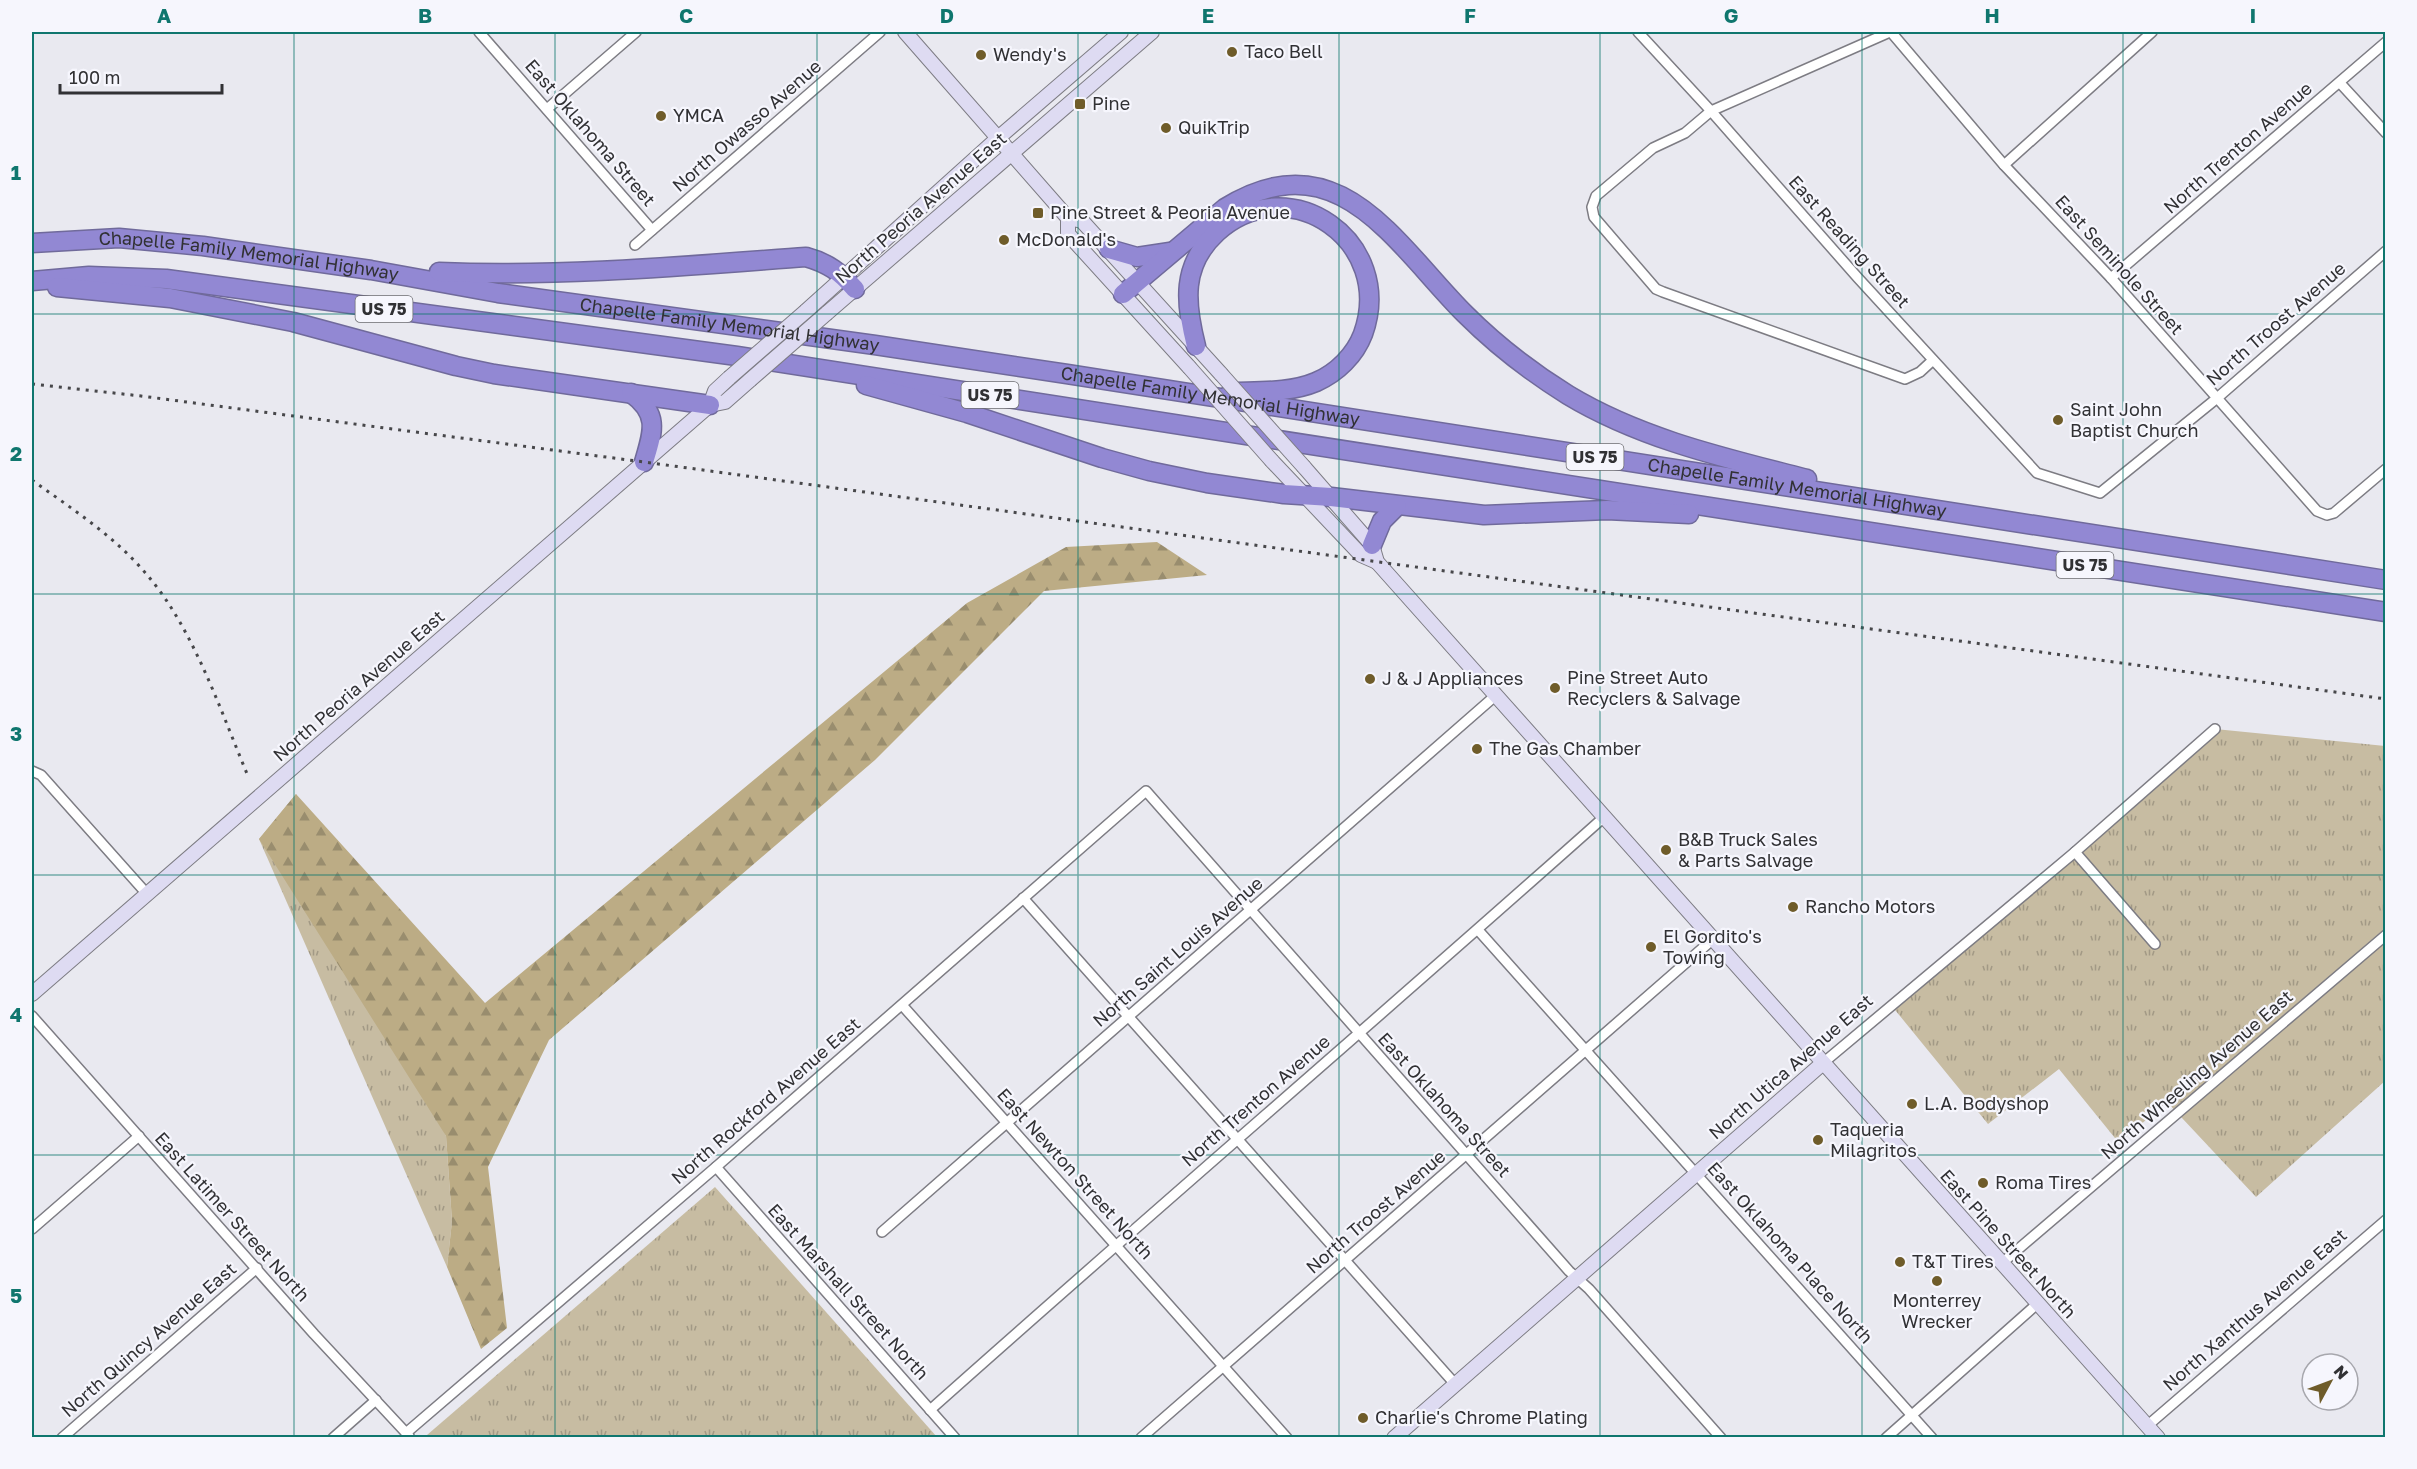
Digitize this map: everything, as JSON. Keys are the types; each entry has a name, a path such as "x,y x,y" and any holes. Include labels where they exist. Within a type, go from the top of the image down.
{"highway":[{"path":"1123,294 1225,208 1255,191 1280,186 1295,186 1332,192 1355,203 1379,221 1445,294 1500,347 1545,380 1592,408 1640,430 1689,448 1899,504"},
{"path":"1190,394 1287,390 1316,382 1338,369 1361,338 1370,310 1369,284 1359,257 1345,237 1335,228 1304,212 1266,209 1234,220 1208,241 1191,272 1188,307 1196,346"},
{"name":"Chapelle Family Memorial Highway","path":"32,243 86,239 147,240 371,270 498,293 875,345 2385,580"},
{"path":"1109,249 1137,257 1172,252"},
{"path":"371,270 512,274 635,269 806,257 822,261 838,269 850,283"},
{"name":"Chapelle Family Memorial Highway","path":"32,283 89,276 166,279 783,363 2385,612"},
{"path":"32,283 170,298 293,322 475,370 710,405"},
{"path":"783,363 967,413 1102,458 1207,483 1303,496 1331,497 1484,515 1607,510 1784,518"},
{"path":"631,393 649,410 651,419 653,433 645,462"},
{"path":"1375,554 1382,521 1397,506"}],"main road":[{"name":"East Pine Street North","path":"905,32 1068,218 1082,221 1109,249 1331,497 1375,554 1495,696 2157,1437"},
{"name":"North Peoria Avenue East","path":"710,405 725,402 827,313 850,283 997,139 1121,32"},
{"name":"North Peoria Avenue East","path":"32,994 710,405 715,391 806,311 850,283 1011,155 1147,33"},
{"name":"East Pine Street North","path":"1068,218 1068,234 1303,496 1361,555 1375,554"},
{"name":"North Utica Avenue East","path":"1394,1437 1823,1063"}],"street":[{"name":"East Oklahoma Street","path":"479,32 652,230"},
{"path":"547,109 636,32"},
{"name":"North Owasso Avenue","path":"635,246 880,32"},
{"name":"East Reading Street","path":"1638,32 2037,473"},
{"path":"1890,32 1711,111 1685,133 1653,148 1596,196 1592,203 1594,216 1656,289 1905,379 1920,372 1933,360"},
{"name":"East Seminole Street","path":"1890,32 2004,165 2111,279 2317,511 2327,514 2339,510 2385,469"},
{"path":"2004,165 2152,32"},
{"name":"North Trenton Avenue","path":"2111,279 2385,42"},
{"path":"2340,83 2385,133"},
{"name":"North Troost Avenue","path":"2037,473 2100,492 2216,399 2385,251"},
{"name":"North Saint Louis Avenue","path":"882,1232 1495,696"},
{"name":"North Utica Avenue East","path":"1823,1063 2075,852 2215,729"},
{"path":"32,771 41,775 147,894"},
{"name":"East Oklahoma Street","path":"1146,791 1569,1271 1577,1277 1721,1437"},
{"name":"North Rockford Avenue East","path":"408,1435 1146,791"},
{"name":"North Trenton Avenue","path":"930,1410 1116,1244 1359,1035 1604,818"},
{"path":"2075,852 2155,944"},
{"path":"1023,898 1455,1384"},
{"name":"East Oklahoma Place North","path":"1478,930 1932,1437"},
{"name":"North Wheeling Avenue East","path":"2002,1263 2385,934"},
{"name":"North Troost Avenue","path":"1141,1437 1346,1261 1712,940"},
{"name":"East Newton Street North","path":"902,1005 1287,1437"},
{"name":"East Latimer Street North","path":"32,1016 408,1435"},
{"path":"32,1229 139,1136"},
{"name":"East Marshall Street North","path":"716,1167 955,1437"},
{"name":"North Xanthus Avenue East","path":"2147,1426 2385,1220"},
{"name":"North Quincy Avenue East","path":"62,1437 257,1268"},
{"path":"1886,1437 2037,1304"},
{"path":"333,1437 376,1400"}],"green space":[{"path":"1157,542 1207,575 1044,591 875,760 549,1040 488,1167 507,1328 481,1349 447,1267 452,1221 446,1136 259,839 296,794 485,1003 967,603 1066,547"},
{"path":"2215,729 2385,746 2385,1081 2256,1197 2167,1102 2119,1143 2059,1069 1988,1124 1891,1005"},
{"path":"296,794 446,1136 452,1221 447,1267 259,839"},
{"path":"715,1187 937,1437 429,1438 427,1435"}],"railway":[{"path":"32,384 141,396 644,462 2386,699"},
{"path":"32,480 93,524 122,549 164,597 193,646 248,776"}],"place":[{"name":"Taco Bell","path":"1232,52"},
{"name":"Wendy's","path":"981,55"},
{"name":"Pine","path":"1080,104"},
{"name":"YMCA","path":"661,116"},
{"name":"QuikTrip","path":"1166,128"},
{"name":"Pine Street & Peoria Avenue","path":"1038,213"},
{"name":"McDonald's","path":"1004,240"},
{"name":"Saint John Baptist Church","path":"2058,420"},
{"name":"J & J Appliances","path":"1370,679"},
{"name":"Pine Street Auto Recyclers & Salvage","path":"1555,688"},
{"name":"The Gas Chamber","path":"1477,749"},
{"name":"B&B Truck Sales & Parts Salvage","path":"1666,850"},
{"name":"Rancho Motors","path":"1793,907"},
{"name":"El Gordito's Towing","path":"1651,947"},
{"name":"L.A. Bodyshop","path":"1912,1104"},
{"name":"Taqueria Milagritos","path":"1818,1140"},
{"name":"Roma Tires","path":"1983,1183"},
{"name":"T&T Tires","path":"1900,1262"},
{"name":"Monterrey Wrecker","path":"1937,1281"},
{"name":"Charlie's Chrome Plating","path":"1363,1418"}]}
